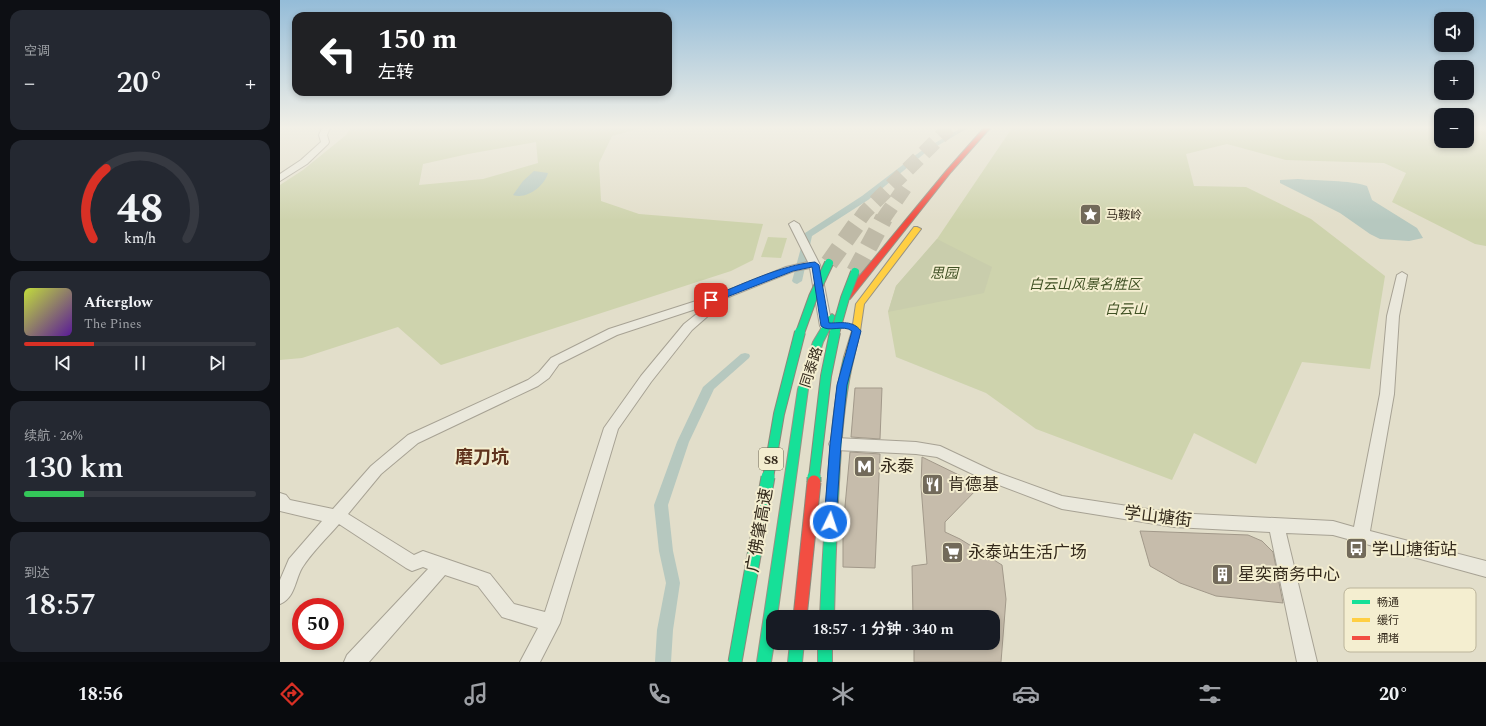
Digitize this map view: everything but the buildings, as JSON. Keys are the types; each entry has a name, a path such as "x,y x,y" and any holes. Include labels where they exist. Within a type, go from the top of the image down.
{"main road":[{"name":"同泰路","path":"764,662 803,388 813,358 826,326 847,297 960,159"},
{"path":"962,170 971,159"},
{"path":"818,519 815,494 815,477 828,364 838,334 849,317 924,219"},
{"name":"广佛肇高速","path":"736,662 781,406 801,329 813,297 829,263"},
{"path":"801,610 822,400 827,366 840,306 855,272"},
{"path":"847,297 860,304"},
{"path":"826,610 836,444 842,385 856,331 860,304"},
{"path":"794,448 784,424 783,414 788,386 826,326 846,325 856,331"},
{"path":"822,534 829,563"},
{"path":"797,662 798,650"},
{"path":"825,650 825,662"}],"street":[{"path":"280,178 300,167 309,159"},
{"path":"796,227 815,265 826,326"},
{"path":"280,596 287,585 295,564 338,517 376,470 413,439 441,425 474,412 533,383 544,375 555,361 613,332 725,295 795,268 815,265"},
{"path":"1361,536 1387,394 1393,316 1402,275"},
{"path":"530,662 551,623 611,428 646,379 688,327 725,295"},
{"name":"学山塘街","path":"836,444 916,448 940,452 988,475 1062,502 1174,520 1333,528 1486,569"},
{"path":"280,500 285,506 346,520 412,563 423,560 484,580 508,610 551,623"},
{"path":"1276,524 1307,662"},
{"path":"354,662 442,566"}],"green space":[{"path":"317,159 446,159 423,164 419,185 483,179 538,163 538,159 601,159 599,163 601,201 639,214 763,224 753,260 731,271 441,365 398,327 302,358 280,360 280,185"},
{"name":"白云山","path":"991,159 1187,159 1194,186 1246,187 1311,219 1385,276 1370,369 1302,362 1256,464 1194,433 1172,480 1036,429 986,393 896,357 888,312 896,286 937,239"},
{"name":"白云山","path":"1282,159 1486,159 1486,246 1475,244 1392,202 1406,173 1384,163"},
{"path":"768,237 787,238 781,258 761,257"},
{"name":"思园","path":"937,239 992,267 984,293 888,312 896,286"}],"shaded area":[{"path":"534,171 548,173 539,187 524,195 513,195 523,181"},
{"path":"1298,179 1343,182 1367,186 1372,200 1417,228 1423,238 1409,241 1380,239 1370,234 1340,213 1280,183 1280,180"}],"waterway":[{"path":"797,281 808,235 865,198 914,159"},
{"path":"663,662 665,630 673,583 666,551 661,505 683,442 709,387 745,356"}],"tunnel":[{"path":"860,219 865,212 918,159"},
{"path":"883,219 908,183"},
{"path":"829,263 861,218"},
{"path":"855,272 884,218"}],"traffic: fast":[{"path":"735,662 779,414 801,329 813,297 829,263"},
{"path":"814,482 826,376 831,349 837,323 855,272"},
{"path":"764,662 803,389 818,342 832,317"},
{"path":"827,610 831,518 838,421 843,382 849,357"},
{"path":"795,662 796,650"},
{"path":"825,650 825,662"}],"traffic: slow":[{"path":"849,357 856,331 860,304 917,229"}],"traffic: jam":[{"path":"847,297 960,159"},
{"path":"801,610 814,482"}],"place":[{"name":"马鞍岭","path":"1091,215"},
{"name":"永泰","path":"864,466"},
{"name":"肯德基","path":"932,484"},
{"name":"学山塘街站","path":"1356,549"},
{"name":"永泰站生活广场","path":"953,552"},
{"name":"星奕商务中心","path":"1222,574"}],"district":[{"name":"磨刀坑","path":"482,457"}],"route":[{"path":"711,300 790,269 801,266 815,265 826,326 846,325 850,326 856,331 842,385 839,405 830,522"}],"park label":[{"name":"白云山风景名胜区","path":"1085,284"}]}
